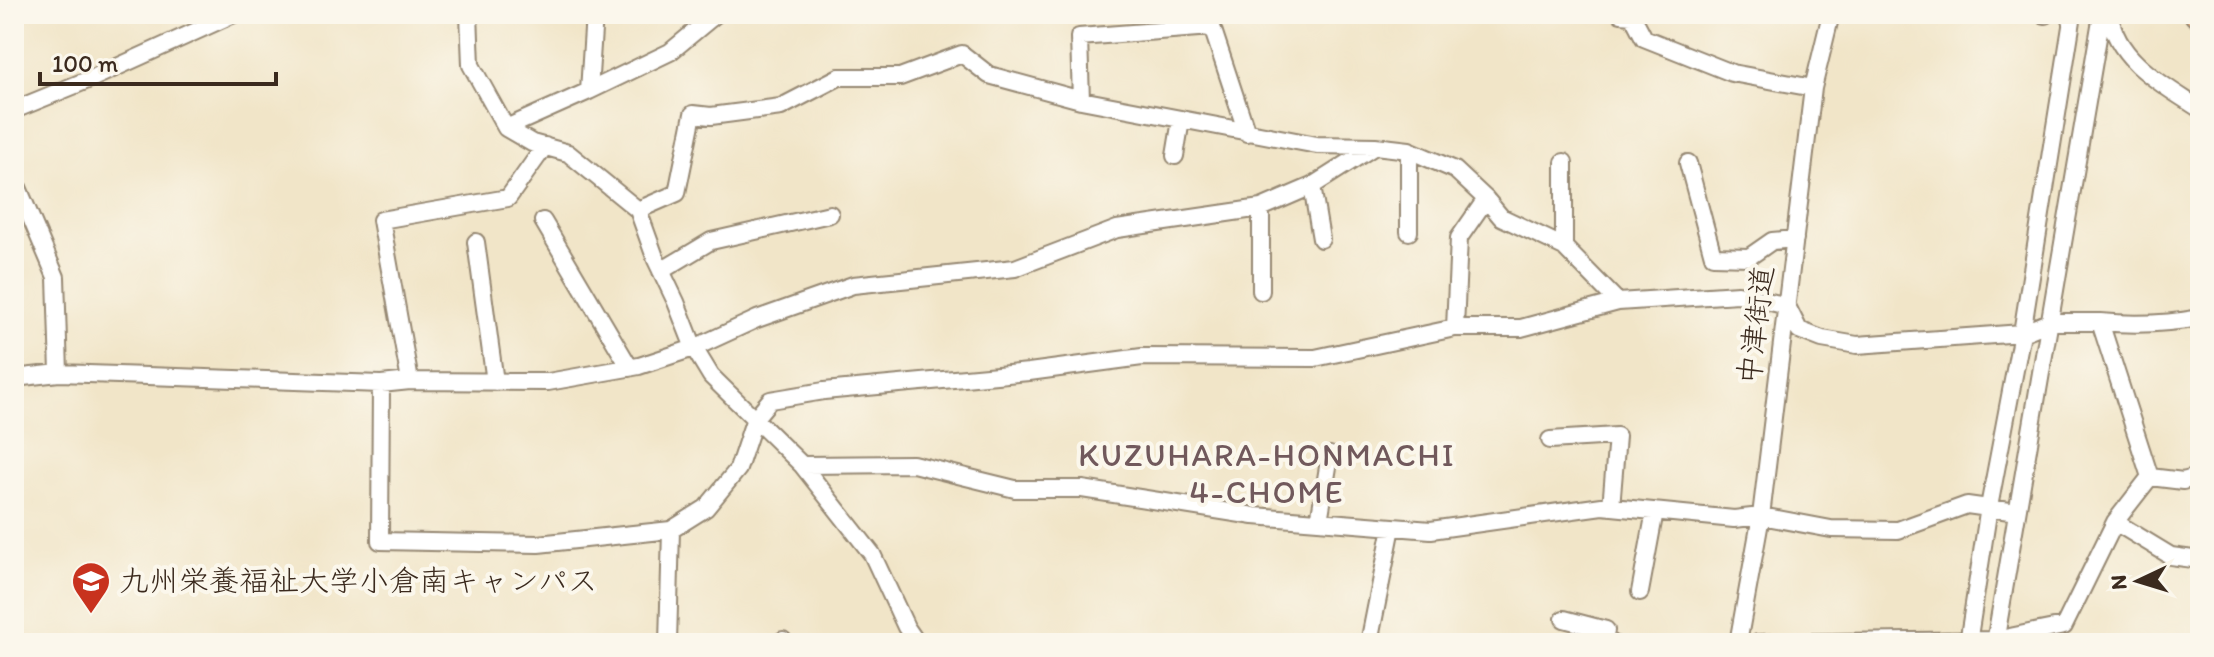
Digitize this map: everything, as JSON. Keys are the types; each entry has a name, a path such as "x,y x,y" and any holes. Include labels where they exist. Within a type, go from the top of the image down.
{"street":[{"path":"14,110 234,14"},
{"path":"469,14 471,65 506,128 532,143 568,153 638,210 694,348 711,376 802,465 872,554 906,627 917,643"},
{"path":"589,91 594,14"},
{"path":"506,128 670,52 716,14"},
{"path":"1621,14 1632,15 1644,38 1732,73 1813,88"},
{"name":"中津街道","path":"1738,643 1761,516 1813,88 1831,14"},
{"path":"1968,642 2073,14"},
{"path":"2105,15 2118,40 2146,75 2200,109"},
{"path":"1995,642 2105,15"},
{"path":"1081,100 1079,37 1212,27 1247,133"},
{"path":"638,210 677,193 693,114 711,116 781,107 839,77 900,77 962,54 989,75 1081,100 1317,145 1409,150 1455,170 1501,217 1564,247 1618,302"},
{"path":"1175,156 1181,120"},
{"path":"410,381 381,220 508,198 545,146"},
{"path":"14,378 59,373 381,384 410,381 548,382 630,368 694,348 757,319 853,285 1015,268 1117,229 1261,208 1312,186 1375,146"},
{"path":"1409,150 1409,232"},
{"path":"1564,162 1564,247"},
{"path":"1688,163 1713,256 1749,257 1772,241 1795,239"},
{"path":"14,178 56,277 59,373"},
{"path":"1312,186 1321,239"},
{"path":"1455,328 1459,238 1486,199"},
{"path":"1261,208 1261,291"},
{"path":"661,271 711,241 830,214"},
{"path":"543,221 630,368"},
{"path":"476,242 495,382"},
{"path":"381,384 380,541 538,544 671,530 706,508 738,469 755,418 770,400 824,391 1029,372 1142,357 1315,358 1455,328 1521,328 1618,302 1738,294 1787,306 1799,330 1822,339 1857,345 2022,333 2049,322 2123,324 2200,318"},
{"path":"2100,322 2150,477"},
{"path":"1550,440 1617,436 1611,507"},
{"path":"1319,521 1330,455"},
{"path":"802,465 913,464 1015,489 1082,489 1254,516 1431,530 1602,506 1734,519 1761,516 1831,529 1898,530 1967,505 2017,512"},
{"path":"2150,477 2183,481 2200,476"},
{"path":"1758,643 1995,642 2064,626 2115,522 2150,477"},
{"path":"1640,592 1655,511"},
{"path":"2115,522 2171,556 2200,560"},
{"path":"1369,643 1392,527"},
{"path":"668,643 671,530"},
{"path":"1564,619 1606,630 1604,639 1612,643"}],"place":[{"name":"九州栄養福祉大学小倉南キャンパス","path":"91,615"}],"district":[{"name":"KUZUHARA-HONMACHI 4-CHOME","path":"1267,474"}]}
